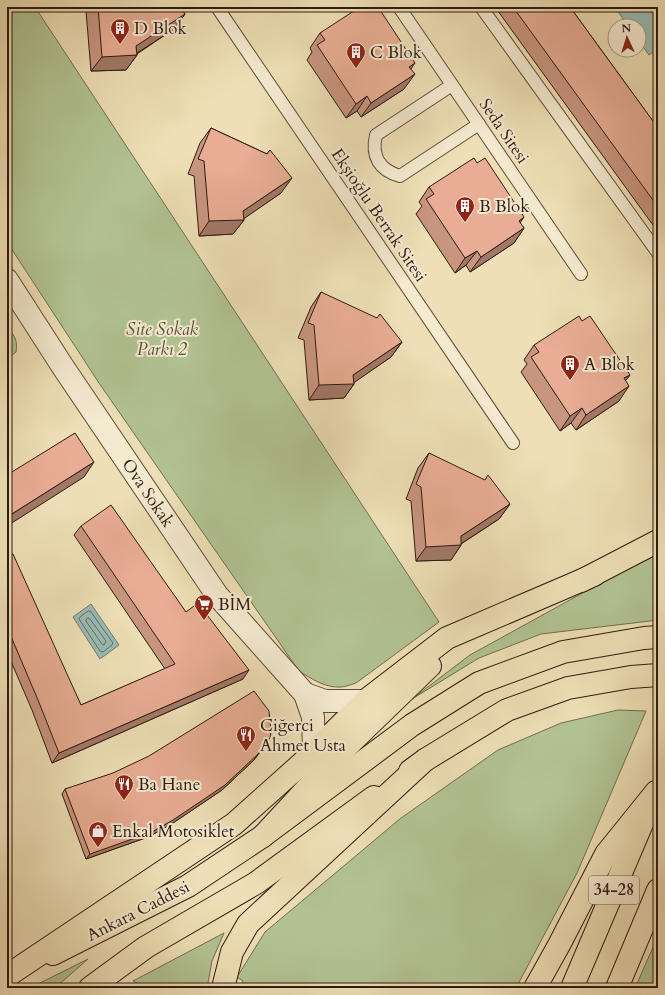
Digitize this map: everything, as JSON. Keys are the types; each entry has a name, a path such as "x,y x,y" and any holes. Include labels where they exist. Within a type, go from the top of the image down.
{"main road":[{"path":"264,836 338,755 439,657 658,541"},
{"path":"7,977 234,824 314,751 365,701 447,638 594,575"},
{"path":"264,836 412,725 479,683 563,652 651,638"},
{"path":"90,988 146,947 256,883 425,760 507,710 568,688 631,677 658,675"},
{"path":"223,988 232,952 248,924 425,760"},
{"path":"535,988 606,854 657,789"},
{"name":"34-28","path":"572,988 657,789"},
{"name":"Ankara Caddesi","path":"7,977 188,886 264,836"},
{"name":"34-28","path":"617,988 658,890"}],"street":[{"name":"Ova Sokak","path":"7,280 63,367 217,594 305,694 313,717 314,751"},
{"name":"Ova Sokak","path":"305,694 324,701 365,701"}],"lane":[{"name":"Ekşioğlu Berrak Sitesi","path":"217,7 513,443"},
{"name":"Seda Sitesi","path":"399,7 581,274"},
{"path":"481,7 658,253"},
{"path":"452,85 376,135 374,150 380,164 385,170 400,176 479,124"}],"green space":[{"name":"Site Sokak Parkı 2","path":"7,7 35,7 439,622 356,683 343,687 330,686 299,671 99,383 7,242"},
{"path":"7,326 15,338 16,352 7,359"},
{"path":"658,554 658,620 541,634 479,658 412,699 470,655 588,590"},
{"path":"618,710 646,711 577,873 516,988 242,988 243,981 237,977 265,932 401,818 498,750 561,723"},
{"path":"224,933 212,961 207,988 147,988 133,981"},
{"path":"658,936 658,988 635,988"},
{"path":"88,959 55,988 30,988"}],"water":[{"path":"615,7 648,7 658,22 658,49 649,55 647,52 647,18 623,18"},
{"path":"91,604 119,645 100,659 73,617"}],"building":[{"name":"D Blok","path":"98,7 180,7 185,14 136,46 137,55 102,57"},
{"name":"C Blok","path":"360,7 367,7 368,9 371,7 378,7 415,63 409,67 415,74 371,103 367,96 356,104 317,45 325,40 320,33"},
{"path":"513,7 570,7 658,128 658,207"},
{"path":"211,128 267,154 270,150 292,178 243,211 244,220 209,221 204,161 198,159"},
{"name":"B Blok","path":"474,158 477,163 485,158 524,217 519,221 524,228 481,257 477,251 465,258 426,199 434,194 429,187"},
{"path":"321,292 377,318 380,314 402,342 353,375 354,384 319,385 314,325 308,323"},
{"name":"A Blok","path":"579,316 582,321 590,316 630,375 624,378 629,386 586,415 582,408 570,416 531,357 539,352 534,345"},
{"path":"75,433 94,462 7,517 7,475"},
{"path":"429,453 485,480 488,475 510,504 461,536 461,545 426,547 421,487 416,484"},
{"path":"111,505 186,612 198,603 249,670 59,753 7,627 7,556 13,554 81,705 175,664 81,526"},
{"path":"254,691 269,711 271,732 270,738 258,754 225,785 173,820 152,832 90,854 65,789 113,773 149,756"}],"place":[{"name":"D Blok","path":"120,45"},
{"name":"C Blok","path":"356,69"},
{"name":"B Blok","path":"465,223"},
{"name":"A Blok","path":"570,381"},
{"name":"BİM","path":"204,621"},
{"name":"Ciğerci Ahmet Usta","path":"246,752"},
{"name":"Ba Hane","path":"124,801"},
{"name":"Enkal Motosiklet","path":"98,848"}]}
